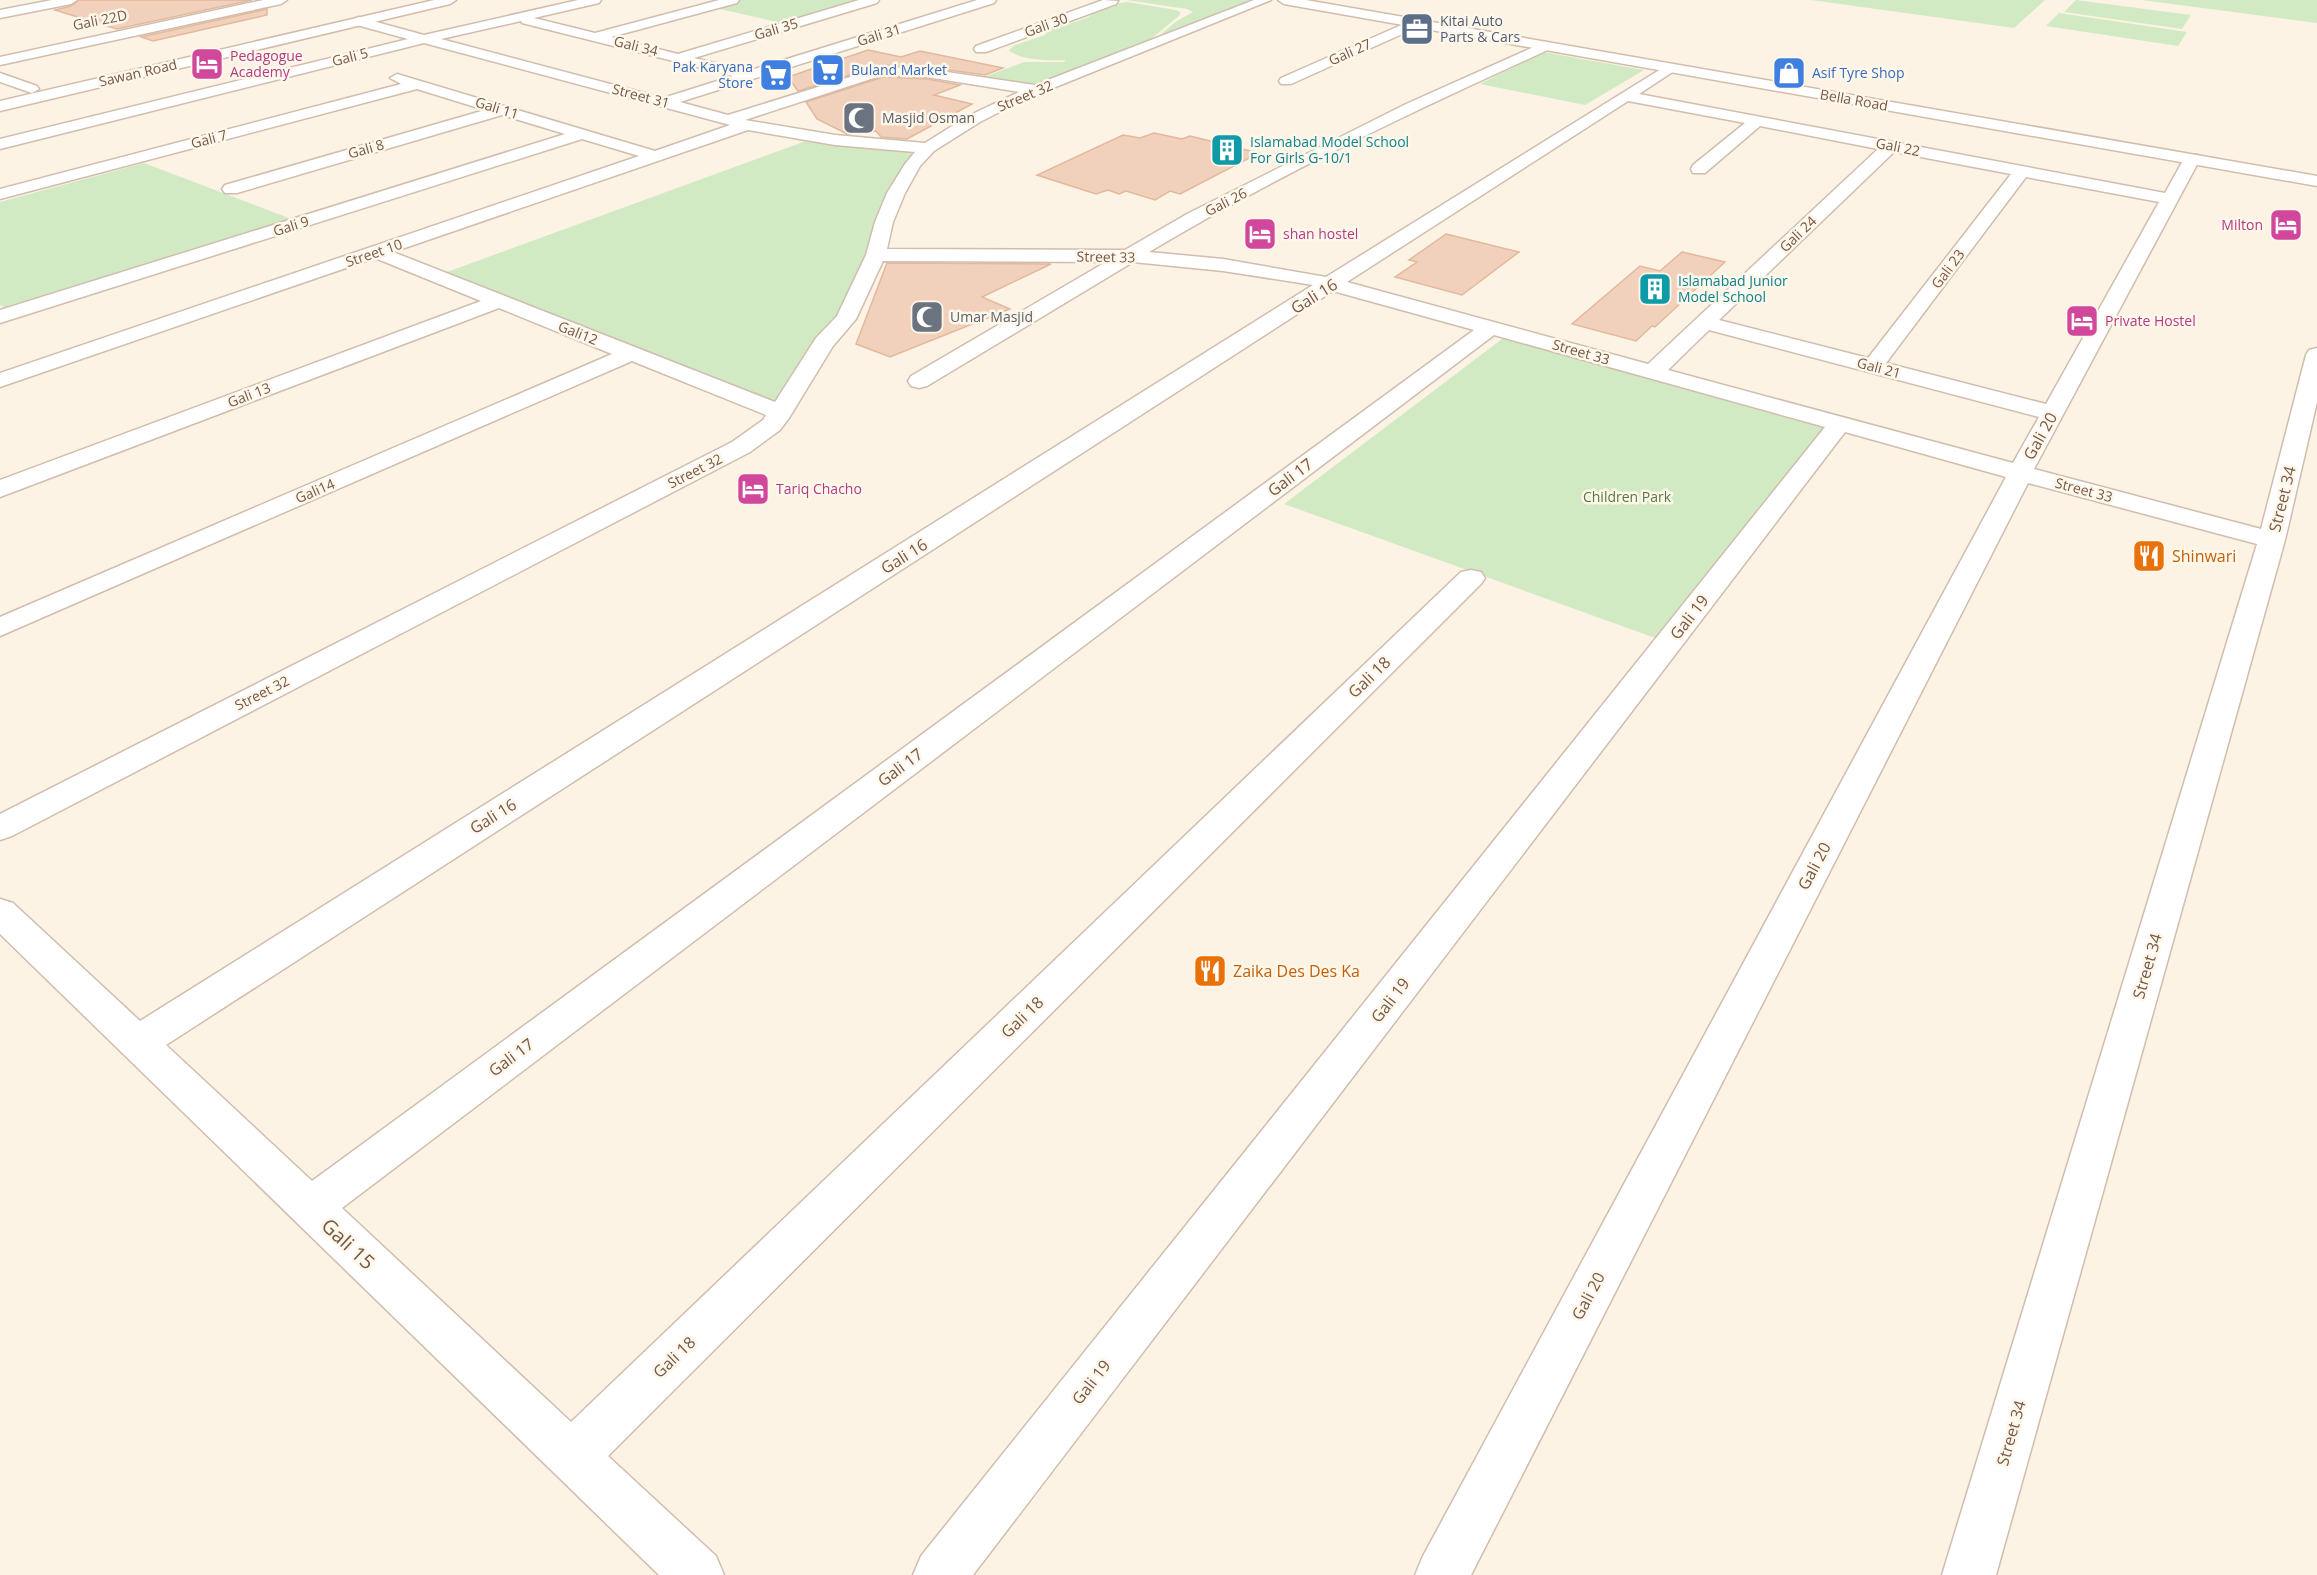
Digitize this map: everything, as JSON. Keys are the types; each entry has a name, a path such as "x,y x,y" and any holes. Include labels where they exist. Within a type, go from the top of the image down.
{"street":[{"path":"0,14 71,0"},
{"path":"0,61 281,0"},
{"name":"Sawan Road","path":"0,97 421,0"},
{"name":"Sawan Road","path":"0,106 450,0"},
{"name":"Gali 5","path":"0,144 427,38 595,0"},
{"path":"597,36 733,0"},
{"name":"Gali 35","path":"679,58 873,0"},
{"name":"Gali 31","path":"665,102 990,0"},
{"name":"Gali 30","path":"981,50 1110,0"},
{"name":"Street 32","path":"0,828 759,436 781,413 824,343 846,319 876,255 884,222 896,193 913,164 928,148 987,112 1037,90 1265,0"},
{"name":"Bella Road","path":"1284,0 1669,68 1772,81 2317,169"},
{"name":"Bella Road","path":"1341,0 1530,33 1772,81 2317,182"},
{"name":"Gali 34","path":"522,18 750,76"},
{"name":"Street 31","path":"358,21 737,122 835,140 928,148"},
{"name":"Gali 27","path":"1286,81 1415,23"},
{"path":"1514,41 1530,33"},
{"name":"Gali 26","path":"919,381 1193,218 1411,107 1545,46"},
{"name":"Gali 11","path":"338,60 656,156"},
{"name":"Gali 16","path":"137,1043 1333,284 1669,68"},
{"name":"Street 10","path":"0,380 656,156 737,122 882,71 927,73 1037,90"},
{"path":"0,76 32,89"},
{"name":"Gali 7","path":"0,194 417,84"},
{"name":"Gali 22","path":"1626,96 2170,200"},
{"name":"Gali 8","path":"231,189 501,110"},
{"path":"1699,169 1757,121"},
{"name":"Gali 9","path":"0,317 582,134"},
{"name":"Gali 24","path":"1653,372 1890,146"},
{"name":"Gali 20","path":"1442,1575 2020,473 2192,159"},
{"name":"Gali 23","path":"1873,366 2022,171"},
{"name":"Gali12","path":"376,252 781,413"},
{"name":"Street 33","path":"876,255 1130,256 1223,265 1309,278 2272,540"},
{"name":"Gali 13","path":"0,489 499,301"},
{"name":"Gali 21","path":"1705,323 2053,413"},
{"name":"Gali 17","path":"310,1207 1491,327"},
{"name":"Gali14","path":"0,627 630,354"},
{"name":"Street 34","path":"1969,1575 2272,540 2317,355"},
{"name":"Gali 19","path":"940,1575 1839,424"},
{"name":"Gali 18","path":"572,1456 1471,578"},
{"name":"Gali 15","path":"0,912 697,1575"}],"green space":[{"path":"739,0 869,0 786,24 711,7"},
{"path":"1126,0 1259,1 1171,34 1162,33 1193,12 1187,9"},
{"path":"1811,0 2045,0 2014,28"},
{"path":"2076,0 2191,15 2182,29 2064,12"},
{"path":"2142,0 2317,0 2317,23"},
{"path":"1127,2 1176,10 1180,12 1180,15 1146,43 1044,82 1030,84 976,80 1024,62 1064,62 1066,60 1027,58 1009,50 1015,45 1045,35 1046,33 1040,31 1043,29 1063,26 1089,17 1094,12 1114,7 1114,4"},
{"path":"2059,13 2187,32 2178,46 2046,26"},
{"path":"1543,52 1644,70 1585,105 1480,84"},
{"path":"817,137 928,148 913,164 876,255 781,413 436,276"},
{"path":"144,163 294,220 10,310 0,305 0,202"},
{"name":"Children Park","path":"1506,336 1837,428 1669,643 1284,504"}],"building":[{"path":"79,0 252,0 117,29 55,10 71,6"},
{"path":"267,9 267,15 153,41 141,37"},
{"path":"868,50 901,57 920,51 1003,68 985,75 927,67 882,65 798,91 788,77"},
{"path":"883,77 927,79 960,85 934,95 972,104 907,139 881,137 876,131 847,134 817,119 806,102"},
{"name":"Islamabad Model School For Girls G-10/1","path":"1154,133 1182,139 1190,136 1259,153 1180,194 1170,191 1155,200 1126,191 1119,194 1108,190 1096,194 1037,175 1123,135 1140,138"},
{"path":"1446,234 1519,252 1462,295 1395,277 1417,262 1409,260"},
{"path":"1682,252 1725,262 1655,327 1652,326 1636,341 1572,324 1640,266 1660,271"},
{"name":"Umar Masjid","path":"887,263 1051,264 982,297 1010,309 890,357 856,344"}],"place":[{"name":"Kitai Auto Parts & Cars","path":"1417,29"},
{"name":"Pedagogue Academy","path":"207,64"},
{"name":"Buland Market","path":"828,70"},
{"name":"Asif Tyre Shop","path":"1789,73"},
{"name":"Pak Karyana Store","path":"776,75"},
{"name":"Masjid Osman","path":"859,118"},
{"name":"Islamabad Model School For Girls G-10/1","path":"1227,150"},
{"name":"Milton","path":"2286,225"},
{"name":"shan hostel","path":"1260,234"},
{"name":"Islamabad Junior Model School","path":"1655,289"},
{"name":"Umar Masjid","path":"927,317"},
{"name":"Private Hostel","path":"2082,321"},
{"name":"Tariq Chacho","path":"753,489"},
{"name":"Shinwari","path":"2149,556"},
{"name":"Zaika Des Des Ka","path":"1210,971"}]}
